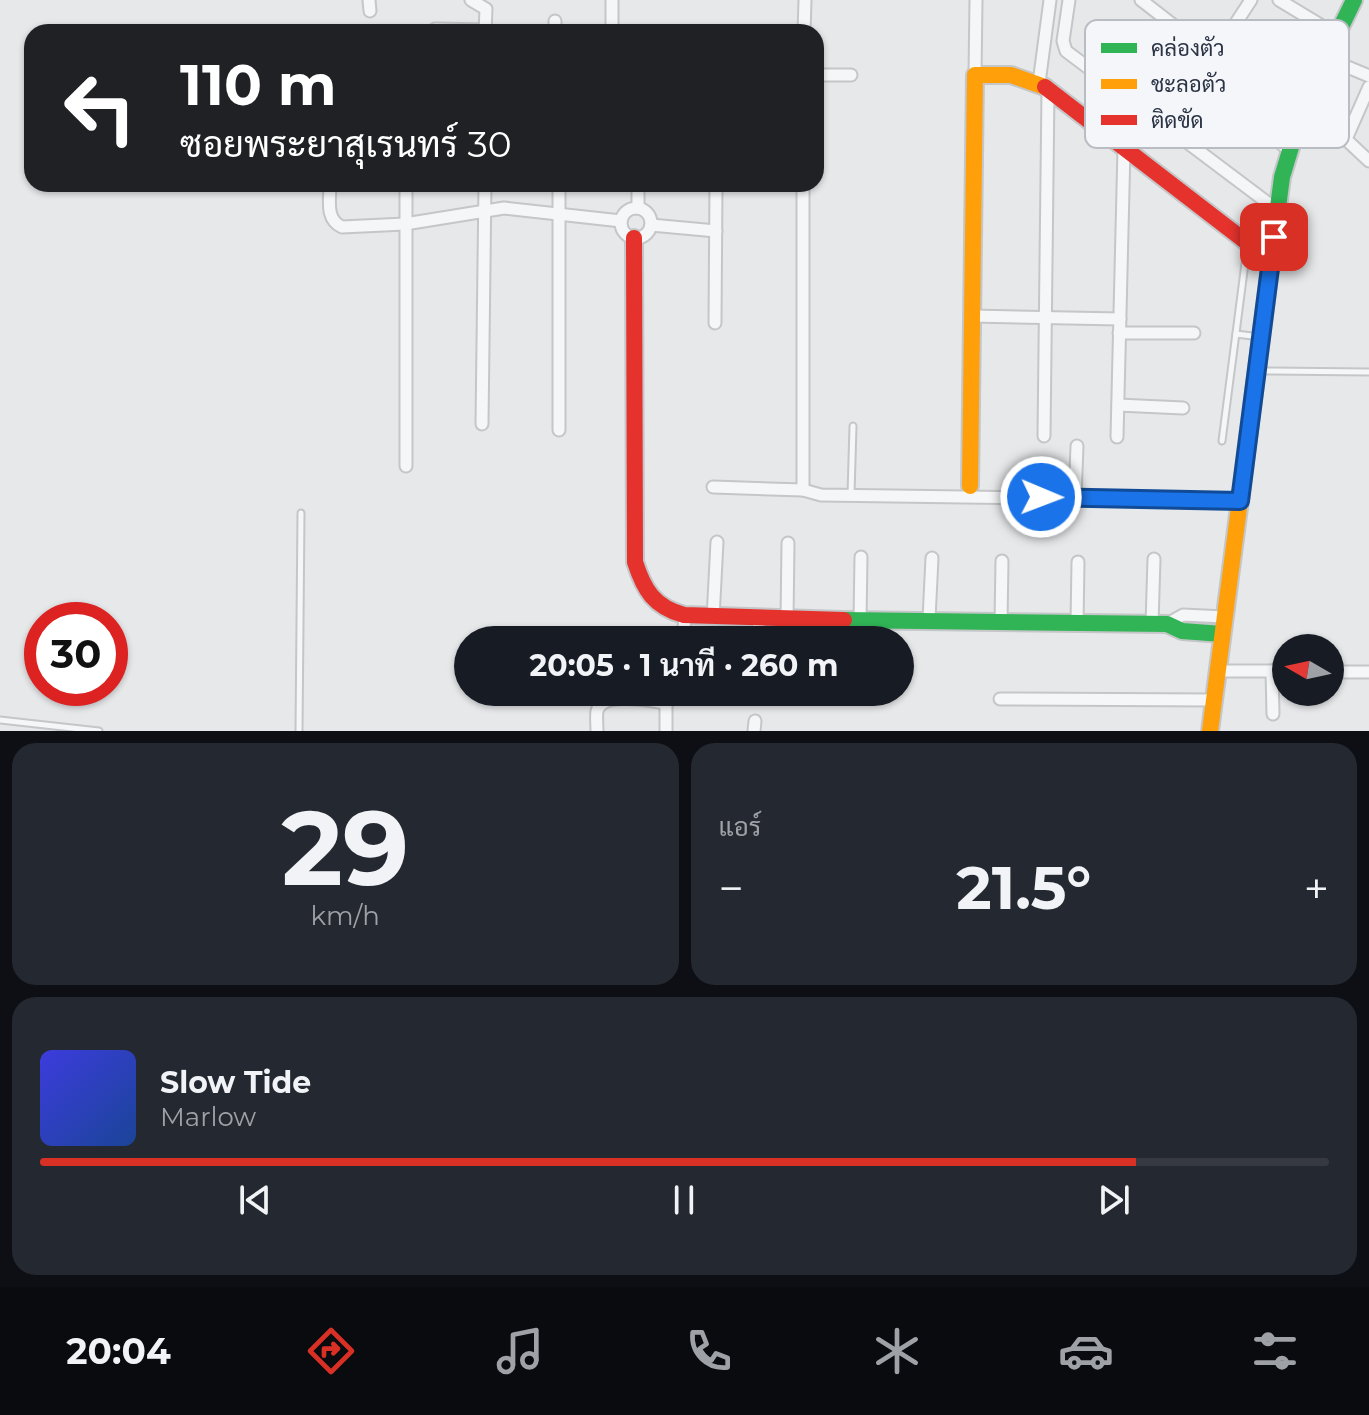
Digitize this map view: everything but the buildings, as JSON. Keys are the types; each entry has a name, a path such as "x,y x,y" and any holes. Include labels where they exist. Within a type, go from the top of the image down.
{"street":[{"path":"471,0 486,9 485,24"},
{"path":"612,0 612,24"},
{"path":"804,24 805,0"},
{"path":"970,486 976,0"},
{"path":"1044,436 1044,87 1050,0"},
{"path":"1069,0 1063,41 1066,51 1085,65"},
{"path":"1141,0 1167,20"},
{"path":"1238,20 1251,0"},
{"path":"1279,0 1312,20"},
{"path":"1344,20 1354,0"},
{"path":"1349,68 1369,76"},
{"path":"824,75 851,75"},
{"path":"975,75 1011,75 1044,87 1085,118"},
{"path":"1349,132 1369,87"},
{"path":"1349,142 1369,161"},
{"path":"1124,148 1271,261"},
{"path":"1117,437 1124,148"},
{"path":"1195,148 1277,210"},
{"path":"1286,148 1290,151"},
{"path":"1210,731 1277,210 1291,148"},
{"path":"330,192 330,214 336,224 353,228 405,224 504,208 621,221"},
{"path":"406,192 406,466"},
{"path":"482,424 485,192"},
{"path":"559,192 559,430"},
{"path":"638,192 638,208"},
{"path":"715,323 716,192"},
{"path":"803,192 803,490"},
{"path":"638,208 648,214 651,225 645,235 634,238 624,233 621,221 626,211 638,208"},
{"path":"651,225 716,231"},
{"path":"634,238 635,562 640,582 658,606 685,617 1160,624 1182,631 1222,634"},
{"path":"972,316 1120,319"},
{"path":"1119,333 1194,333"},
{"path":"1118,405 1183,408"},
{"path":"1075,498 1077,446"},
{"path":"713,487 803,490 811,494 1240,501"},
{"path":"713,618 717,542"},
{"path":"787,619 788,543"},
{"path":"860,619 861,557"},
{"path":"929,619 932,558"},
{"path":"1154,559 1160,624"},
{"path":"1001,622 1002,561"},
{"path":"1077,624 1078,562"},
{"path":"1160,624 1183,615 1225,617"},
{"path":"684,626 685,617"},
{"path":"759,619 759,626"},
{"path":"1218,671 1272,671"},
{"path":"1344,672 1369,672"},
{"path":"1000,699 1214,700"},
{"path":"597,731 600,706"},
{"path":"666,706 666,731"},
{"path":"1273,706 1273,714"}],"lane":[{"path":"1222,441 1247,243"},
{"path":"1236,334 1261,337"},
{"path":"1257,371 1369,372"},
{"path":"851,495 853,426"},
{"path":"299,731 301,513"},
{"path":"0,720 99,731"}],"traffic: fast":[{"path":"1344,20 1354,0"},
{"path":"1272,253 1282,177 1291,148"},
{"path":"844,620 1167,624 1182,631 1222,634"}],"traffic: slow":[{"path":"970,486 975,75 1011,75 1045,87"},
{"path":"1210,731 1272,253"}],"traffic: jam":[{"path":"1045,87 1085,118"},
{"path":"1124,148 1271,261"},
{"path":"634,238 635,562 642,581 658,602 684,615 844,620"}],"route":[{"path":"1041,497 1240,501 1274,237"}]}
